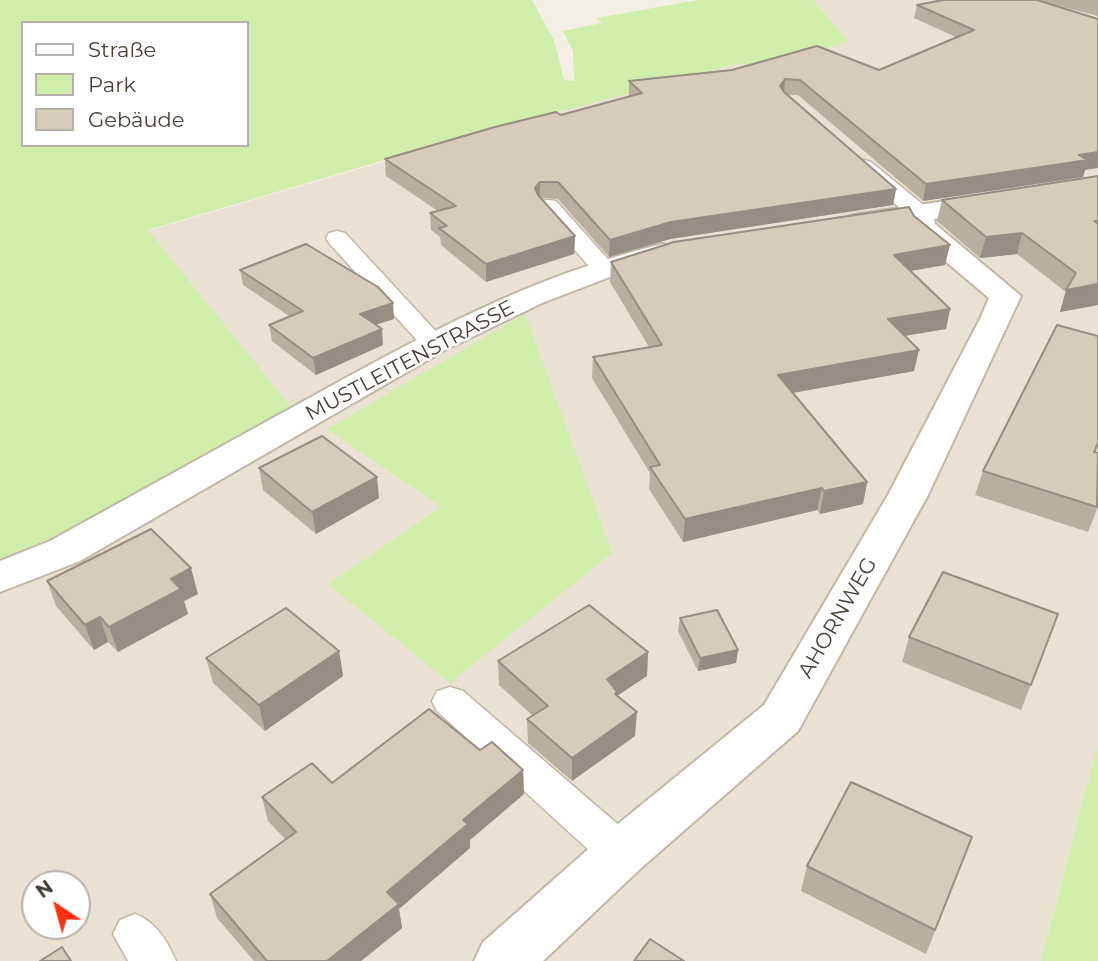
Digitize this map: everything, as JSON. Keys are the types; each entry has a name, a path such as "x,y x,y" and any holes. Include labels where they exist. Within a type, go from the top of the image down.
{"street":[{"path":"836,225 1015,198"},
{"name":"AHORNWEG","path":"503,961 621,853 781,718 908,495 996,319 1004,296 922,227 919,213"},
{"name":"MUSTLEITENSTRASSE","path":"0,577 65,551 433,343 531,296 604,269 670,251 698,247"}],"lane":[{"path":"849,153 919,213"},
{"path":"548,206 604,269"},
{"path":"337,238 433,343"},
{"path":"450,701 621,853"}],"shaded area":[{"path":"813,0 1098,0 1098,744 1041,961 0,961 0,564 148,231 515,123 740,63 755,67 848,42","holes":["328,429 612,553 328,584 441,507"]}],"green space":[{"path":"0,0 532,0 554,40 564,80 574,81 573,51 563,31 602,23 597,18 698,0 813,0 849,42 754,67 740,63 432,146 148,230 293,410 59,540 0,564"},
{"path":"525,314 612,553 450,683 328,584 441,507 327,429"},
{"path":"1098,744 1098,961 1041,961"}],"building":[{"path":"943,0 1037,0 1098,19 1098,152 1079,155 1088,160 926,184 800,80 785,79 780,86 784,92 896,189 671,222 610,240 558,182 540,182 535,188 538,195 575,236 486,264 439,228 447,226 430,213 456,206 385,159 495,127 556,112 561,115 642,93 629,81 732,70 817,46 879,70 974,30 917,5"},
{"path":"1098,176 1098,221 1094,221 1098,224 1098,284 1066,290 1076,273 1022,233 986,237 942,200"},
{"path":"909,207 914,216 950,245 894,255 950,309 888,319 919,350 778,375 867,482 824,491 822,488 685,519 650,467 660,465 593,357 662,345 611,262 674,242"},
{"path":"306,244 378,287 393,303 360,314 382,329 313,358 269,325 303,311 240,270"},
{"path":"1057,325 1098,336 1098,443 1094,452 1098,453 1097,507 983,471"},
{"path":"322,436 377,477 312,512 259,468"},
{"path":"151,529 191,568 171,579 181,589 109,627 100,617 85,625 47,581"},
{"path":"943,572 1058,614 1031,685 909,637"},
{"path":"589,605 648,652 607,679 617,692 615,694 637,712 572,758 527,719 548,706 498,661"},
{"path":"286,608 339,651 259,705 206,658"},
{"path":"717,610 738,650 700,658 680,618"},
{"path":"429,709 480,750 492,742 523,770 463,820 468,824 387,892 399,904 327,961 267,961 210,894 296,832 262,797 312,763 332,783"},
{"path":"851,782 972,837 935,930 807,866"},
{"path":"650,939 684,961 634,961"},
{"path":"62,947 71,961 40,961"}]}
